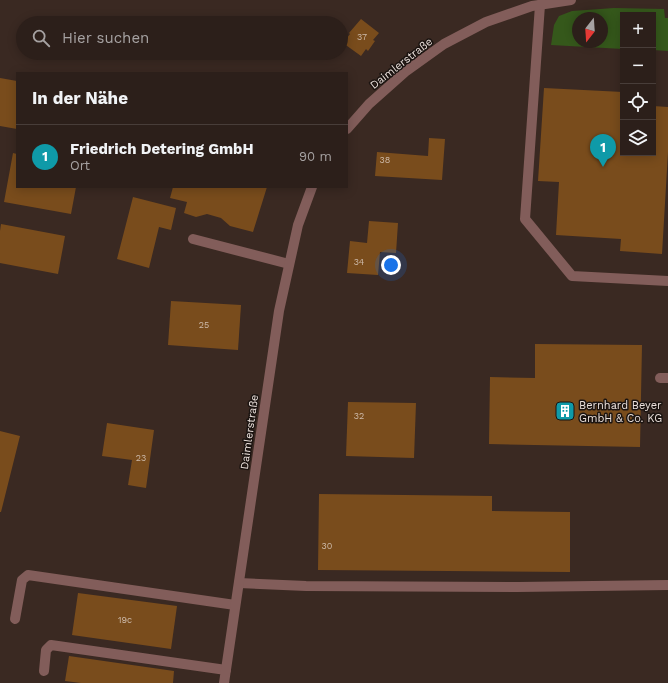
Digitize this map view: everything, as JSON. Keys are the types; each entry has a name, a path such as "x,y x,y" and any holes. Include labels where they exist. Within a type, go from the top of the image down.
{"street":[{"name":"Daimlerstraße","path":"348,128 369,104 399,77 444,44 486,22 532,6 571,0"},
{"path":"540,5 526,219 572,276 668,281"},
{"name":"Daimlerstraße","path":"224,683 279,311 298,225 312,188"},
{"path":"193,239 289,264"},
{"path":"15,619 22,580 28,575 236,605"},
{"path":"239,582 306,586 668,586"},
{"path":"44,671 46,650 50,645 226,670"}],"green space":[{"path":"614,8 664,9 665,18 668,18 668,51 656,50 656,12 620,12 620,49 605,48 608,48 608,12 572,12 572,46 551,45 554,25 559,16 572,11"}],"building":[{"path":"361,19 379,33 373,40 375,41 368,51 366,49 361,56 348,47 349,33"},
{"path":"0,78 16,81 16,129 0,126"},
{"path":"544,88 620,92 620,156 656,156 656,106 668,107 668,152 662,254 620,251 621,239 556,235 559,182 538,181"},
{"path":"429,138 445,139 442,180 375,176 377,152 428,156"},
{"path":"13,153 16,154 16,188 76,188 71,214 4,202"},
{"path":"173,188 267,188 253,232 230,226 221,218 207,214 196,217 184,213 187,202 170,198"},
{"path":"133,197 176,208 171,230 159,227 149,268 117,259"},
{"path":"369,221 398,223 396,253 380,252 378,275 347,273 350,241 367,243"},
{"path":"1,224 65,236 58,274 0,263"},
{"path":"171,301 241,305 238,350 168,345"},
{"name":"Bernhard Beyer GmbH & Co. KG","path":"535,344 642,345 640,447 489,444 490,377 535,378"},
{"path":"348,402 416,403 414,458 346,456"},
{"path":"107,423 154,430 146,488 128,485 132,460 102,456"},
{"path":"0,431 20,436 1,512 0,512"},
{"path":"319,494 492,496 492,511 570,512 570,572 318,570"},
{"path":"78,593 177,606 171,649 72,635"},
{"path":"69,656 174,671 173,683 81,683 65,681"}],"place":[{"name":"Friedrich Detering GmbH","path":"603,167"},
{"name":"Bernhard Beyer GmbH & Co. KG","path":"565,411"}]}
